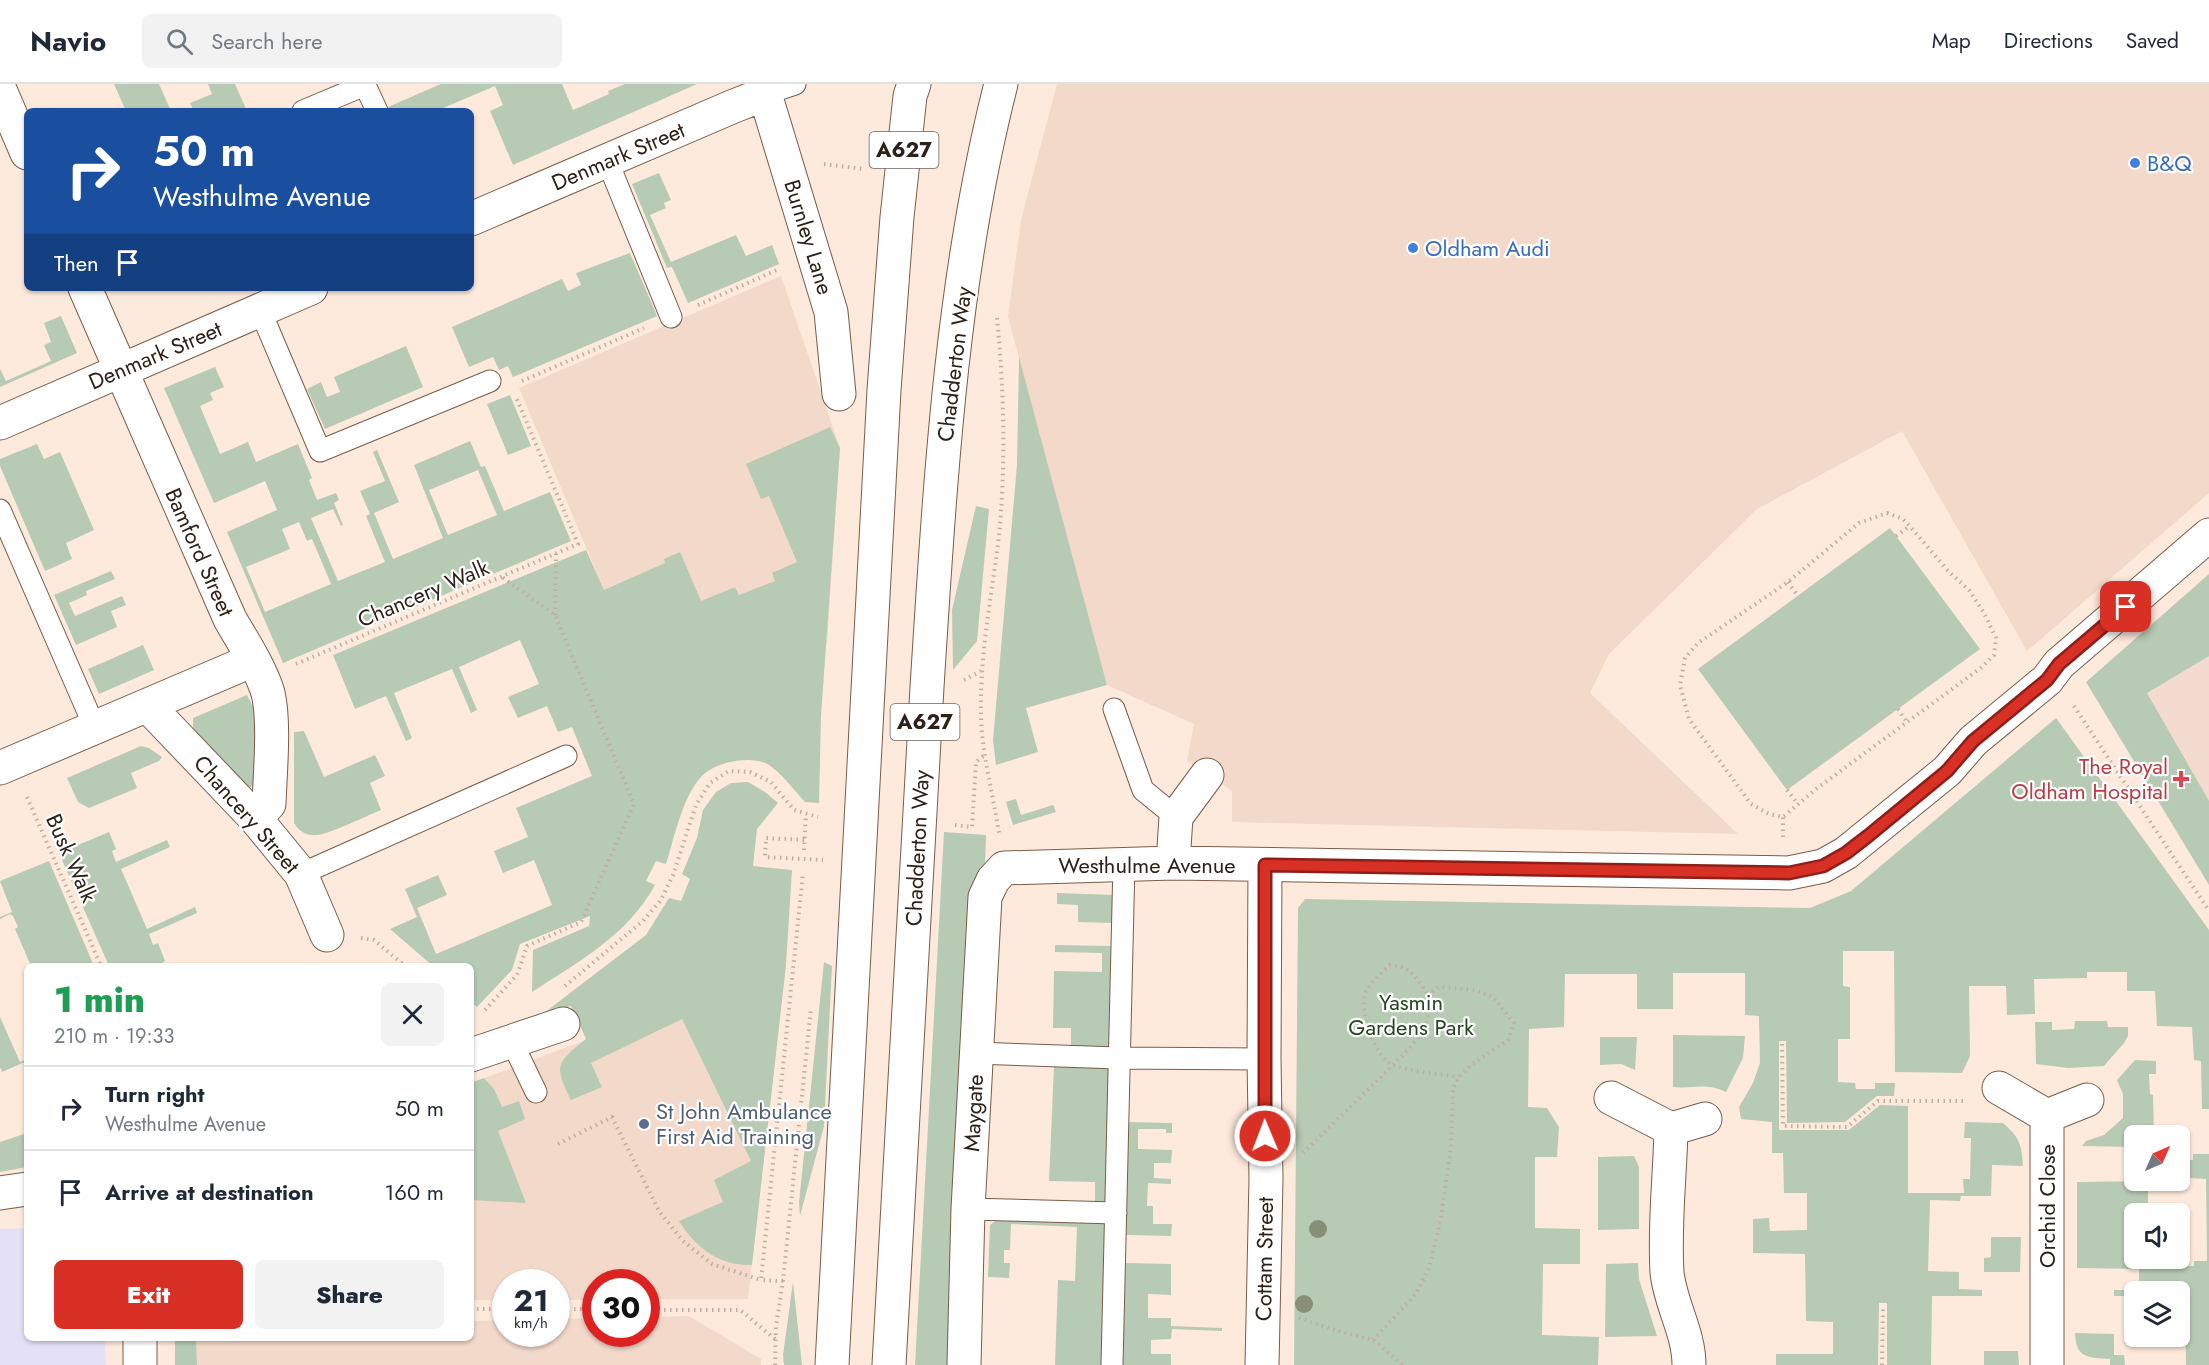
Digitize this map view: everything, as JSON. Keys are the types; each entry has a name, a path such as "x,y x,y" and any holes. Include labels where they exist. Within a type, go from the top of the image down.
{"main road":[{"path":"16,84 0,91 24,146"},
{"name":"A627","path":"832,1365 884,390 897,217 910,96 914,84"},
{"name":"Chadderton Way","path":"890,1365 920,787 937,526 951,379 966,269 987,138 1001,84"},
{"name":"Denmark Street","path":"474,218 774,87"},
{"name":"Burnley Lane","path":"774,87 831,312 829,398"},
{"name":"Bamford Street","path":"87,291 230,619 253,660 268,694 271,713 269,804 255,818"},
{"name":"Denmark Street","path":"0,423 304,291"},
{"name":"Westhulme Avenue","path":"1004,868 1173,863 1789,873 1823,866 1846,853 1947,771 1973,741 2047,680 2059,664 2209,535"},
{"path":"6,766 253,660"},
{"name":"Chancery Street","path":"148,706 255,818 301,874 327,935"},
{"path":"1173,863 1176,817 1207,775"},
{"name":"Cottam Street","path":"1262,1365 1266,1179 1265,865"},
{"name":"Maygate","path":"964,1365 975,1053 985,897 993,880 1004,868"},
{"path":"474,1054 563,1024"},
{"name":"Orchid Close","path":"1985,1095 2047,1116 2087,1100"},
{"path":"1611,1098 1671,1129 1706,1119"},
{"name":"Orchid Close","path":"2047,1116 2047,1365"},
{"path":"1671,1129 1666,1238 1667,1273 1686,1338 1689,1365"},
{"path":"0,1193 24,1189"},
{"path":"140,1341 140,1365"}],"lane":[{"path":"310,108 365,85 375,108"},
{"path":"607,160 671,317"},
{"path":"260,310 320,451 490,381"},
{"path":"0,510 95,728"},
{"path":"1114,709 1143,790 1176,817"},
{"path":"301,874 566,756"},
{"path":"1112,1365 1124,863"},
{"path":"512,1042 536,1092"},
{"path":"975,1053 1118,1058 1264,1059"},
{"path":"968,1209 1116,1213"}],"path":[{"path":"822,163 861,168"},
{"path":"997,312 1001,352 1003,441 999,533 982,670 981,714 999,831"},
{"name":"Chancery Walk","path":"291,666 578,544 516,396"},
{"path":"1887,513 1903,519 1948,572 1969,590 1996,638 1994,655 1982,667 1906,721 1783,817 1769,814 1751,804 1689,718 1680,685 1685,658 1698,643 1788,582 1859,523 1887,513"},
{"path":"1896,536 1910,526"},
{"path":"555,615 556,554"},
{"path":"1788,582 1798,596"},
{"path":"2047,680 2071,702 2209,911"},
{"path":"1898,709 1906,721"},
{"path":"955,825 972,827 976,762 986,754"},
{"name":"Busk Walk","path":"6,766 100,963"},
{"path":"556,992 574,980 643,921 661,900 673,875 696,805 710,783 729,771 750,772 771,782 794,810 818,817"},
{"path":"1787,790 1798,804"},
{"path":"804,850 806,814"},
{"path":"1782,844 1783,817"},
{"path":"804,840 766,838 765,857 830,860"},
{"path":"760,1280 803,873"},
{"path":"479,1015 517,975 527,946 581,922"},
{"path":"327,935 374,940 401,963"},
{"path":"1297,1159 1393,1065 1422,1033 1431,1007 1428,994 1417,977 1403,966 1390,964 1378,975 1365,993 1365,1012 1371,1038 1380,1053 1393,1065 1459,1077"},
{"path":"1373,1340 1416,1294 1429,1268 1440,1223 1450,1147 1453,1089 1459,1077 1470,1065 1508,1040 1515,1023 1493,997 1475,990 1439,987 1428,994"},
{"path":"775,1365 775,1339 812,1000"},
{"path":"1782,1044 1783,1126 1847,1127 1878,1101 1985,1095"},
{"path":"558,1144 612,1117 658,1211 683,1242 712,1264 760,1280 783,1281"},
{"path":"1882,1365 1883,1308"},
{"path":"474,1309 492,1309"},
{"path":"660,1310 740,1310 775,1339"},
{"path":"1289,1315 1338,1332 1373,1340 1403,1365"}],"shaded area":[{"path":"1057,84 2209,84 2209,493 2027,651 1902,431 1757,509 1609,654 1590,693 1738,834 1232,822 1232,791 1187,761 1194,724 1107,685 1008,317 1021,220"},
{"path":"781,276 840,448 827,644 604,590 519,388"},
{"name":"The Royal Oldham Hospital","path":"2209,588 2209,871 2098,686"},
{"path":"786,965 748,1299 660,1299 660,1269 582,1269 582,1300 570,1300 570,1269 492,1269 492,1300 474,1300 474,1082"},
{"path":"24,1228 24,1341 105,1341 106,1365 0,1365 0,1229"},
{"path":"689,1316 761,1359 761,1365 197,1365 196,1341 474,1341 474,1321 492,1320 492,1347 570,1347 570,1319 582,1318 582,1347 660,1347 660,1317"}],"green space":[{"path":"114,84 159,84 170,108 125,108"},
{"path":"208,84 235,84 246,108 192,108 190,103 212,94"},
{"path":"441,84 562,84 573,110 625,84 697,84 513,165 490,111 503,105 495,86 443,108 388,107"},
{"path":"659,173 671,200 664,203 666,208 650,215 671,262 736,235 746,256 772,245 779,264 688,303 672,267 667,268 632,184"},
{"path":"630,253 657,316 513,377 508,366 499,370 493,357 469,367 452,327 562,279 568,291 581,285 576,273"},
{"path":"61,316 77,353 0,387 0,369 6,381 51,361 44,345 51,342 44,323"},
{"path":"406,346 423,387 325,429 307,389 321,382 327,397 340,392 334,377"},
{"path":"1019,357 1107,685 1026,708 1038,752 996,765 993,740 1017,465"},
{"path":"215,367 224,387 210,393 213,400 200,406 220,454 248,442 256,462 298,444 312,478 309,480 317,500 336,493 339,500 334,503 343,525 341,526 333,509 311,518 338,581 385,562 366,516 370,514 360,491 385,481 373,452 377,450 399,502 374,513 393,559 443,538 414,465 470,441 481,467 485,466 504,511 550,492 571,541 283,663 227,532 277,510 265,481 214,503 164,388","holes":["478,470 497,515 448,535 429,490","299,522 307,541 312,539 331,584 265,612 246,567 290,549 282,529"]},
{"path":"510,395 531,446 508,455 487,404"},
{"path":"830,427 840,448 821,716 819,803 805,802 779,773 762,762 733,761 706,772 688,797 666,864 656,861 646,881 655,885 631,919 601,946 532,992 533,950 589,926 590,916 520,944 512,970 477,1007 474,1004 474,963 430,963 390,929 417,917 405,889 438,875 447,895 417,908 436,954 552,905 534,860 503,873 494,851 528,837 516,808 592,776 572,727 558,732 547,706 518,718 508,697 539,684 520,640 459,667 477,710 471,713 452,669 394,693 412,738 406,741 386,696 355,709 333,655 586,550 604,590 665,563 664,559 680,552 701,601 735,587 739,595 775,581 772,573 797,562 769,496 761,499 746,464"},
{"path":"37,444 44,459 60,452 94,530 66,543 72,559 45,571 0,466 0,459"},
{"path":"976,506 989,509 977,641 953,670 952,610"},
{"path":"1890,528 1980,649 1787,790 1698,669"},
{"path":"111,571 115,579 86,591 87,595 69,603 75,616 122,596 126,605 111,611 117,627 76,645 54,595"},
{"name":"The Royal Oldham Hospital","path":"2209,574 2209,656 2147,693 2209,801 2209,885 2086,682"},
{"path":"143,645 154,670 99,694 88,669"},
{"path":"247,695 256,713 258,780 251,787 242,788 193,732 193,718"},
{"name":"Yasmin Gardens Park","path":"2056,718 2209,930 2209,1109 2202,1109 2201,1061 2194,1060 2192,1027 2157,1026 2155,991 2127,991 2127,972 2087,972 2087,978 2034,979 2035,1014 2007,1015 2006,986 1969,986 1970,1056 1962,1073 1895,1072 1894,951 1843,951 1843,986 1850,987 1850,1039 1838,1039 1838,1082 1855,1083 1856,1089 1875,1089 1875,1083 1895,1083 1894,1096 1877,1096 1845,1122 1787,1123 1786,1041 1779,1041 1779,1130 1849,1130 1880,1105 1908,1106 1908,1193 1964,1193 1963,1179 1970,1179 1971,1138 1964,1138 1965,1122 2003,1123 2019,1141 2022,1152 2023,1166 1992,1165 1991,1196 1961,1196 1960,1201 1930,1200 1928,1271 1959,1272 1959,1289 1982,1290 1982,1296 1932,1296 1931,1365 1887,1365 1887,1303 1879,1303 1878,1365 1776,1365 1776,1354 1833,1354 1833,1322 1806,1321 1805,1254 1753,1253 1753,1219 1769,1218 1770,1231 1807,1230 1807,1193 1784,1193 1783,1153 1772,1153 1772,1122 1741,1119 1739,1107 1753,1083 1760,1063 1759,1016 1745,1015 1745,973 1673,973 1673,1009 1637,1009 1637,974 1565,974 1564,1027 1529,1029 1528,1107 1547,1108 1559,1127 1557,1157 1535,1157 1535,1228 1580,1229 1580,1264 1543,1264 1542,1335 1599,1337 1598,1365 1294,1365 1298,908 1305,899 1810,908 1851,891"},
{"path":"304,731 324,777 375,755 385,776 370,783 381,810 324,834 310,835 298,829 294,823 294,732"},
{"path":"141,746 149,748 162,757 159,761 131,773 137,788 89,808 78,802 67,778"},
{"path":"748,782 778,803 757,829 753,866 792,870 786,965 752,1265 740,1265 709,1254 679,1221 723,1202 714,1180 751,1161 682,1019 591,1063 602,1087 571,1100 562,1079 561,1065 564,1059 586,1039 571,1006 540,1016 646,935 669,898 681,901 690,879 682,874 697,838 703,810 716,792 731,783"},
{"path":"1016,799 1021,815 1053,805 1056,812 1013,825 1006,802"},
{"path":"109,832 116,849 112,851 116,862 167,840 170,847 121,869 147,929 195,907 197,913 149,934 153,945 158,943 165,961 162,963 108,963 59,853"},
{"path":"944,832 986,835 985,865 970,889 948,1365 915,1365"},
{"path":"49,861 93,963 30,963 15,929 18,927 13,916 10,914 0,919 12,912 0,881"},
{"path":"1057,893 1115,895 1114,923 1078,922 1078,905 1057,904"},
{"path":"1055,945 1113,946 1111,1049 1071,1048 1071,1028 1053,1028 1054,971 1102,972 1102,953 1055,952"},
{"path":"824,962 832,966 824,1126 800,1216 799,1202"},
{"path":"0,1017 20,1062 24,1060 24,1062 2,1072 0,1067"},
{"path":"2075,1021 2107,1021 2108,1027 2128,1027 2128,1036 2104,1066 2068,1068 2036,1064 2035,1022 2052,1022 2052,1030 2074,1029"},
{"path":"1673,1035 1745,1036 1743,1058 1726,1092 1705,1087 1673,1087"},
{"path":"1600,1037 1637,1037 1635,1070 1621,1064 1600,1065"},
{"path":"2135,1060 2156,1061 2156,1074 2149,1074 2150,1094 2153,1095 2154,1125 2124,1125 2124,1147 2082,1146 2086,1141 2104,1135 2123,1118 2123,1094 2117,1080"},
{"path":"1054,1066 1110,1068 1106,1203 1095,1202 1095,1182 1049,1181"},
{"path":"484,1078 494,1089 502,1107 519,1101 525,1119 498,1131 526,1203 474,1200 474,1082"},
{"path":"1128,1122 1172,1123 1172,1133 1166,1133 1166,1129 1138,1129 1138,1149 1172,1150 1171,1163 1154,1163 1154,1178 1171,1179 1171,1184 1148,1183 1147,1206 1153,1206 1153,1224 1172,1224 1171,1236 1126,1235"},
{"path":"24,1134 24,1168 0,1172 0,1142"},
{"path":"2193,1154 2209,1154 2209,1365 2186,1365 2186,1347 2190,1347 2190,1281 2139,1281 2139,1269 2190,1269 2190,1266 2194,1266 2194,1261 2207,1261 2206,1179 2190,1178 2190,1160 2193,1160"},
{"path":"1634,1156 1639,1167 1639,1229 1598,1230 1598,1157"},
{"path":"2124,1181 2124,1191 2148,1191 2148,1203 2124,1203 2124,1269 2077,1268 2077,1182"},
{"path":"998,1219 1108,1224 1103,1365 1055,1365 1058,1280 1075,1281 1077,1227 1011,1224 1010,1250 1004,1250 1004,1263 1010,1263 1009,1278 988,1277 990,1225"},
{"path":"1991,1237 2021,1237 2020,1272 1984,1272 1984,1258 1991,1257"},
{"path":"1125,1263 1171,1264 1171,1295 1148,1294 1148,1318 1171,1318 1171,1326 1222,1328 1222,1331 1172,1329 1171,1339 1151,1340 1151,1354 1171,1354 1171,1365 1123,1365"},
{"path":"1638,1263 1639,1279 1657,1336 1605,1337 1606,1264"},
{"path":"793,1282 802,1365 784,1365 783,1355"},
{"path":"2114,1290 2124,1290 2124,1296 2114,1296"},
{"path":"2075,1333 2114,1334 2114,1355 2124,1355 2125,1365 2110,1365 2110,1359 2085,1355 2078,1347"},
{"path":"175,1341 196,1341 197,1365 175,1365"},
{"path":"1984,1351 2018,1351 2019,1365 1984,1365"}],"place":[{"name":"B&Q","path":"2135,163"},
{"name":"Oldham Audi","path":"1413,248"},
{"name":"The Royal Oldham Hospital","path":"2181,779"},
{"name":"St John Ambulance First Aid Training","path":"644,1124"}],"route":[{"path":"1265,1136 1265,865 1789,873 1823,866 1846,853 1947,771 1973,741 2047,680 2059,664 2126,607"}]}
